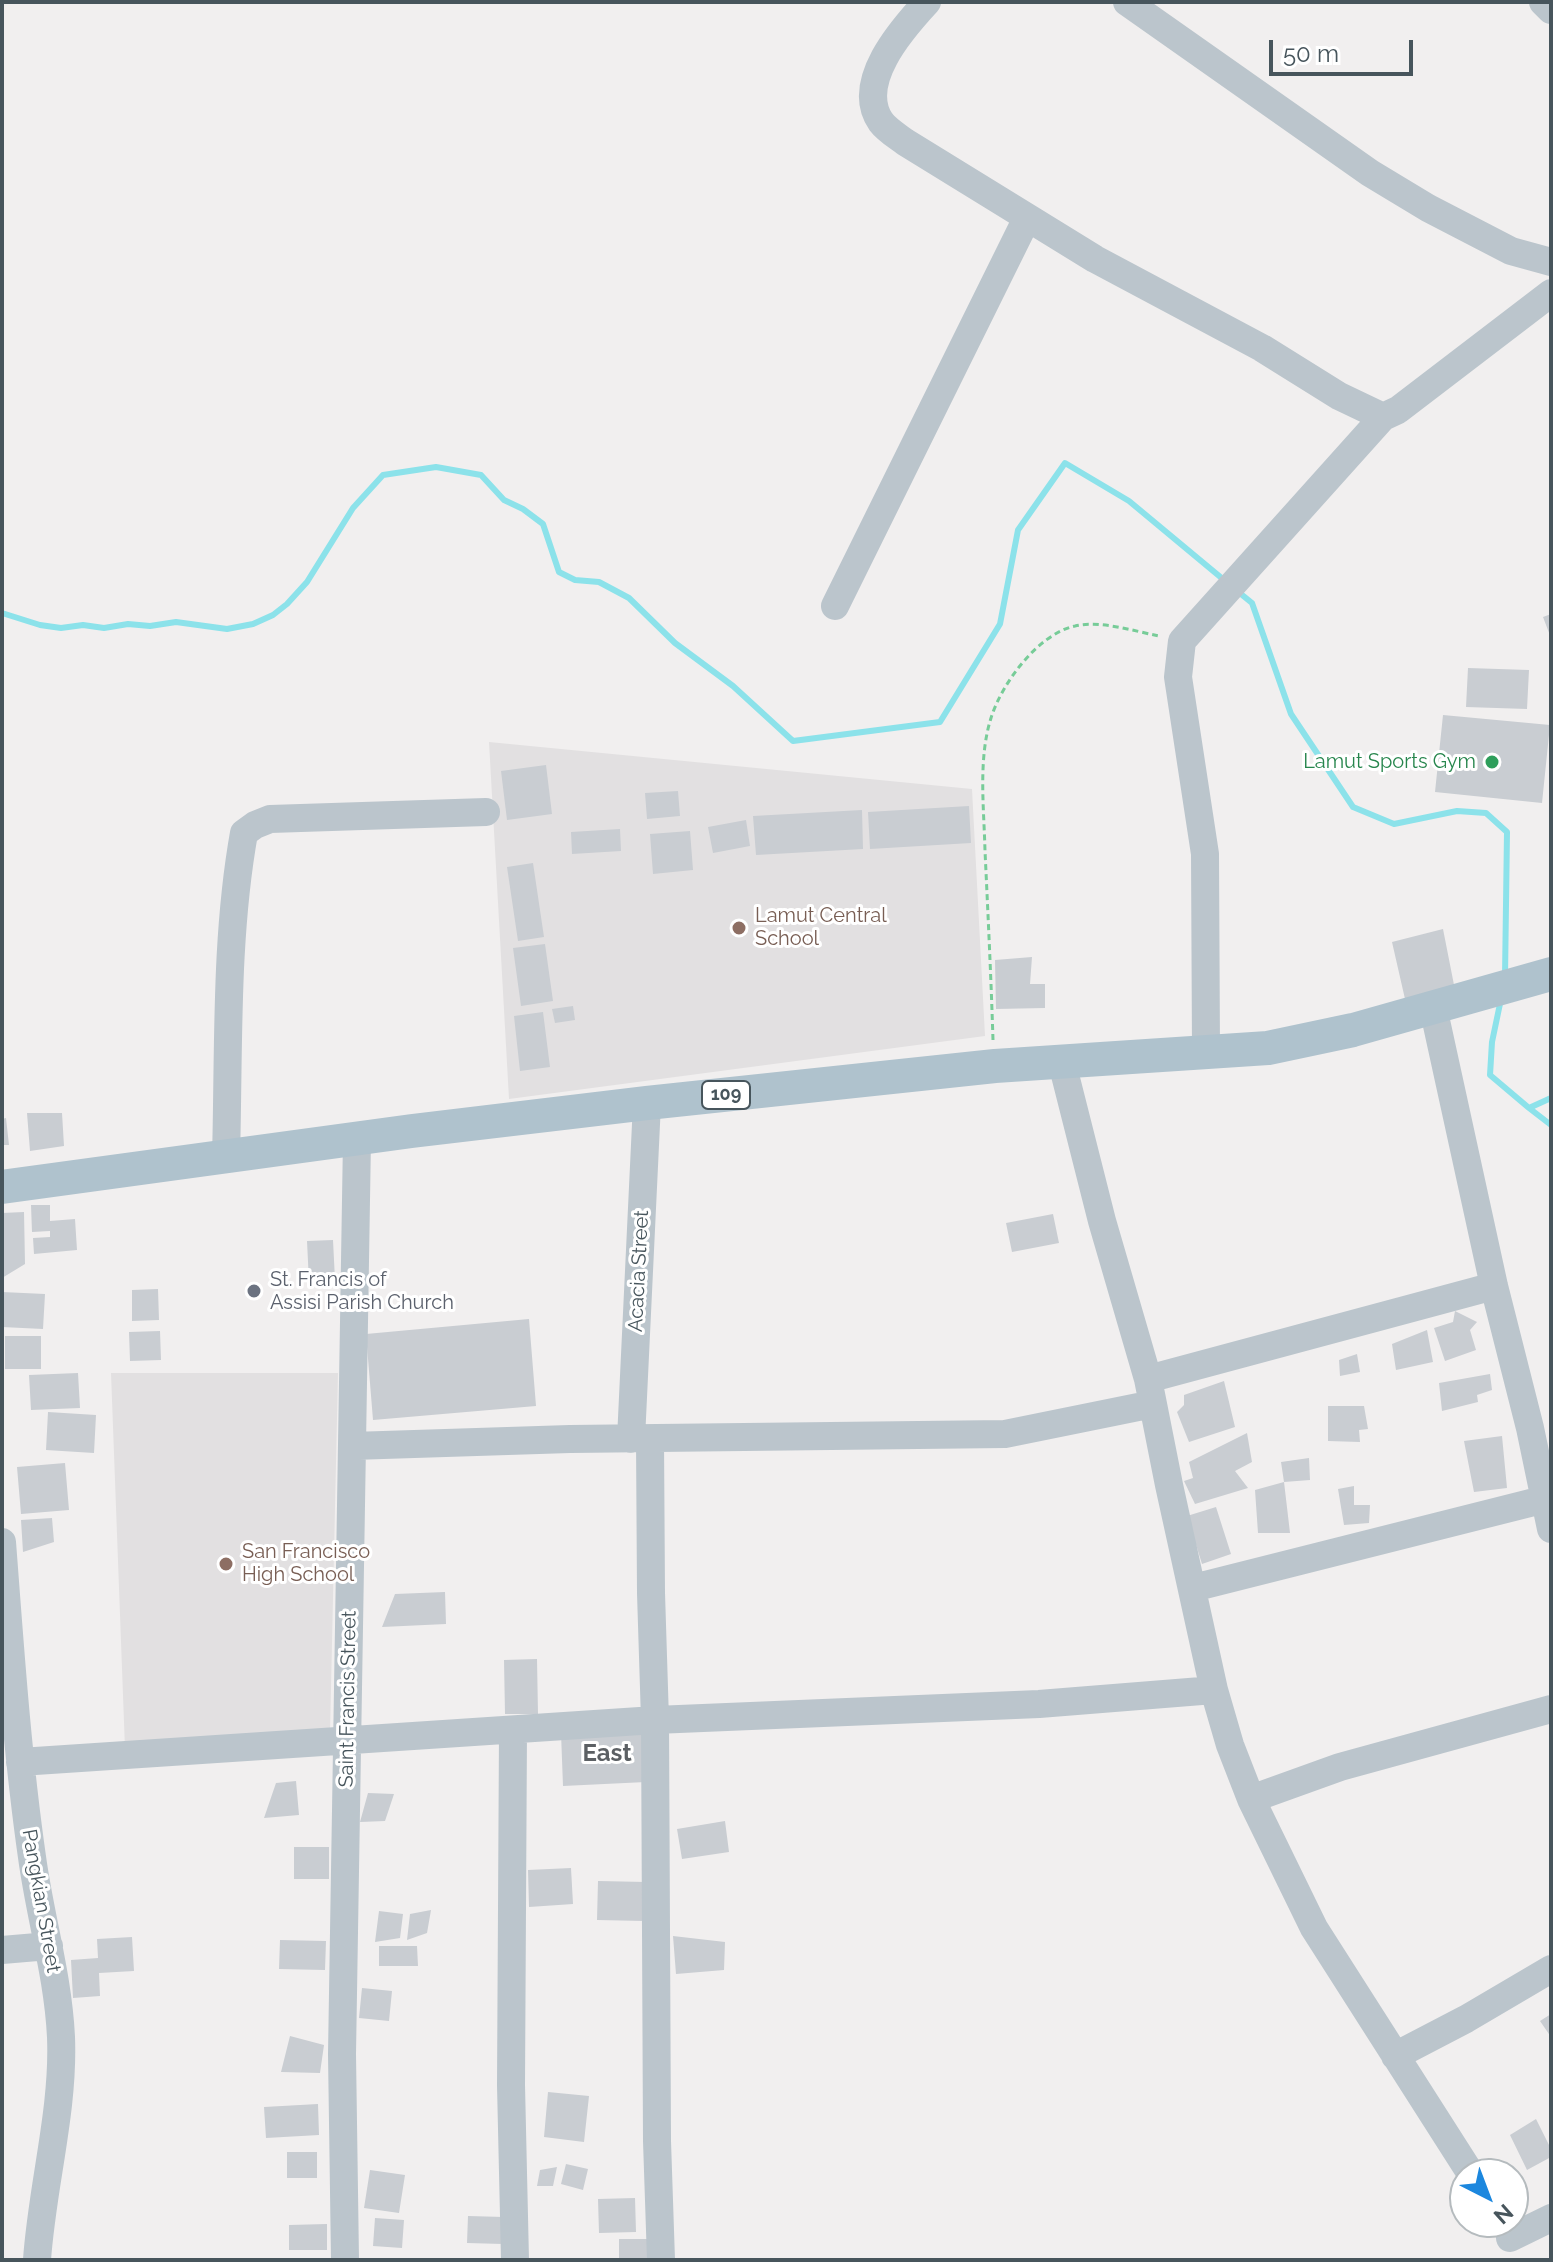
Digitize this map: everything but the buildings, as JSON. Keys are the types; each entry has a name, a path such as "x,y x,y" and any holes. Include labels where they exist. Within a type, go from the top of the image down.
{"main road":[{"name":"109","path":"2,1187 647,1103 995,1066 1268,1048 1353,1030 1544,976"}],"street":[{"path":"927,2 893,42 875,79 875,110 882,123 905,142 1095,259 1262,348 1339,396 1383,417"},
{"path":"1127,2 1370,173 1428,208 1511,251 1551,262"},
{"path":"1543,2 1551,10"},
{"path":"835,606 1027,218"},
{"path":"1206,1051 1205,854 1178,677 1182,641 1383,417 1418,396 1551,293"},
{"path":"226,1157 230,975 244,833 270,819 486,812"},
{"path":"1440,1005 1494,1286 1551,1529"},
{"path":"1062,1063 1098,1207 1151,1391 1214,1690 1251,1799 1314,1928 1461,2158"},
{"name":"Acacia Street","path":"647,1103 640,1439 651,1593 655,1720 657,2125 661,2260"},
{"name":"Saint Francis Street","path":"345,2260 342,2054 357,1139"},
{"path":"352,1446 1005,1434 1494,1286"},
{"path":"1193,1588 1546,1499"},
{"name":"Pangkian Street","path":"2,1542 20,1762 32,1861 55,1980 61,2038 58,2101 40,2212 37,2260"},
{"path":"20,1762 655,1720 1039,1704 1214,1690"},
{"path":"1251,1799 1340,1767 1551,1709"},
{"path":"513,1731 511,2085 515,2260"},
{"path":"2,1950 49,1946"},
{"path":"1395,2056 1551,1969"},
{"path":"1512,2240 1551,2218"}],"path":[{"path":"995,1066 983,797 991,718 1004,691 1033,653 1065,628 1101,626 1182,641"}],"shaded area":[{"name":"Lamut Central School","path":"489,742 972,789 985,1036 509,1099"},
{"name":"San Francisco High School","path":"111,1373 338,1373 330,1733 125,1749"}],"waterway":[{"path":"2,613 61,628 83,625 104,628 128,624 150,626 176,622 227,629 253,624 273,615 307,582 353,508 383,475 436,467 481,475 504,500 543,524 559,572 575,580 599,582 629,598 675,643 733,686 793,741 940,722 1000,624 1018,530 1065,463 1129,501 1224,580"},
{"path":"1236,590 1252,603 1291,714 1353,807 1394,824 1457,811 1486,813 1507,832 1505,977"},
{"path":"1501,999 1492,1042 1490,1075 1529,1108 1551,1098"},
{"path":"1529,1108 1551,1125"}],"place":[{"name":"Lamut Sports Gym","path":"1492,762"},
{"name":"Lamut Central School","path":"739,928"},
{"name":"St. Francis of Assisi Parish Church","path":"254,1291"},
{"name":"San Francisco High School","path":"226,1564"}],"district":[{"name":"East","path":"607,1754"}]}
